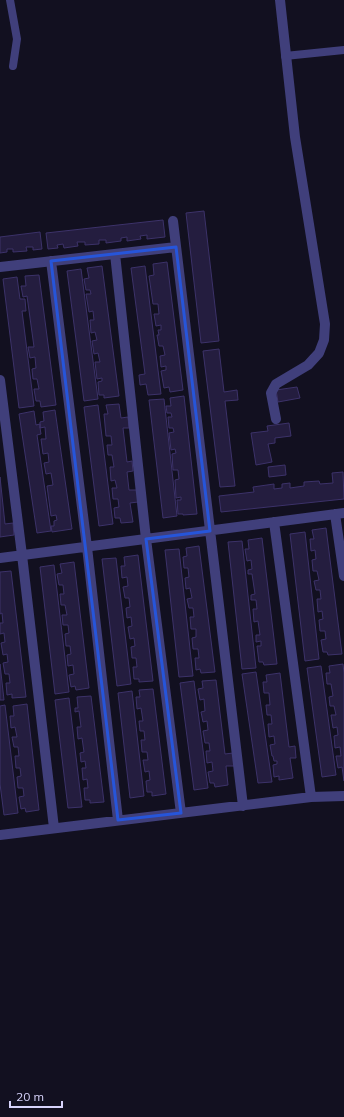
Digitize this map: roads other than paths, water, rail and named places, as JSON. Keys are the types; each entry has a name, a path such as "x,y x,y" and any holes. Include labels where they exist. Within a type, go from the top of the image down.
{"street":[{"path":"276,418 271,393 276,384 308,365 319,352 324,340 325,324 295,137 280,0"},
{"path":"173,221 243,806"},
{"path":"0,267 176,247"},
{"path":"114,254 146,539 181,813"},
{"path":"51,261 87,547 118,820"},
{"path":"0,380 54,828"},
{"path":"0,558 340,513 344,576"},
{"path":"274,522 311,797"},
{"path":"0,834 311,797 344,796"}],"lane":[{"path":"10,0 16,39 13,66"},
{"path":"285,56 344,50"}]}
